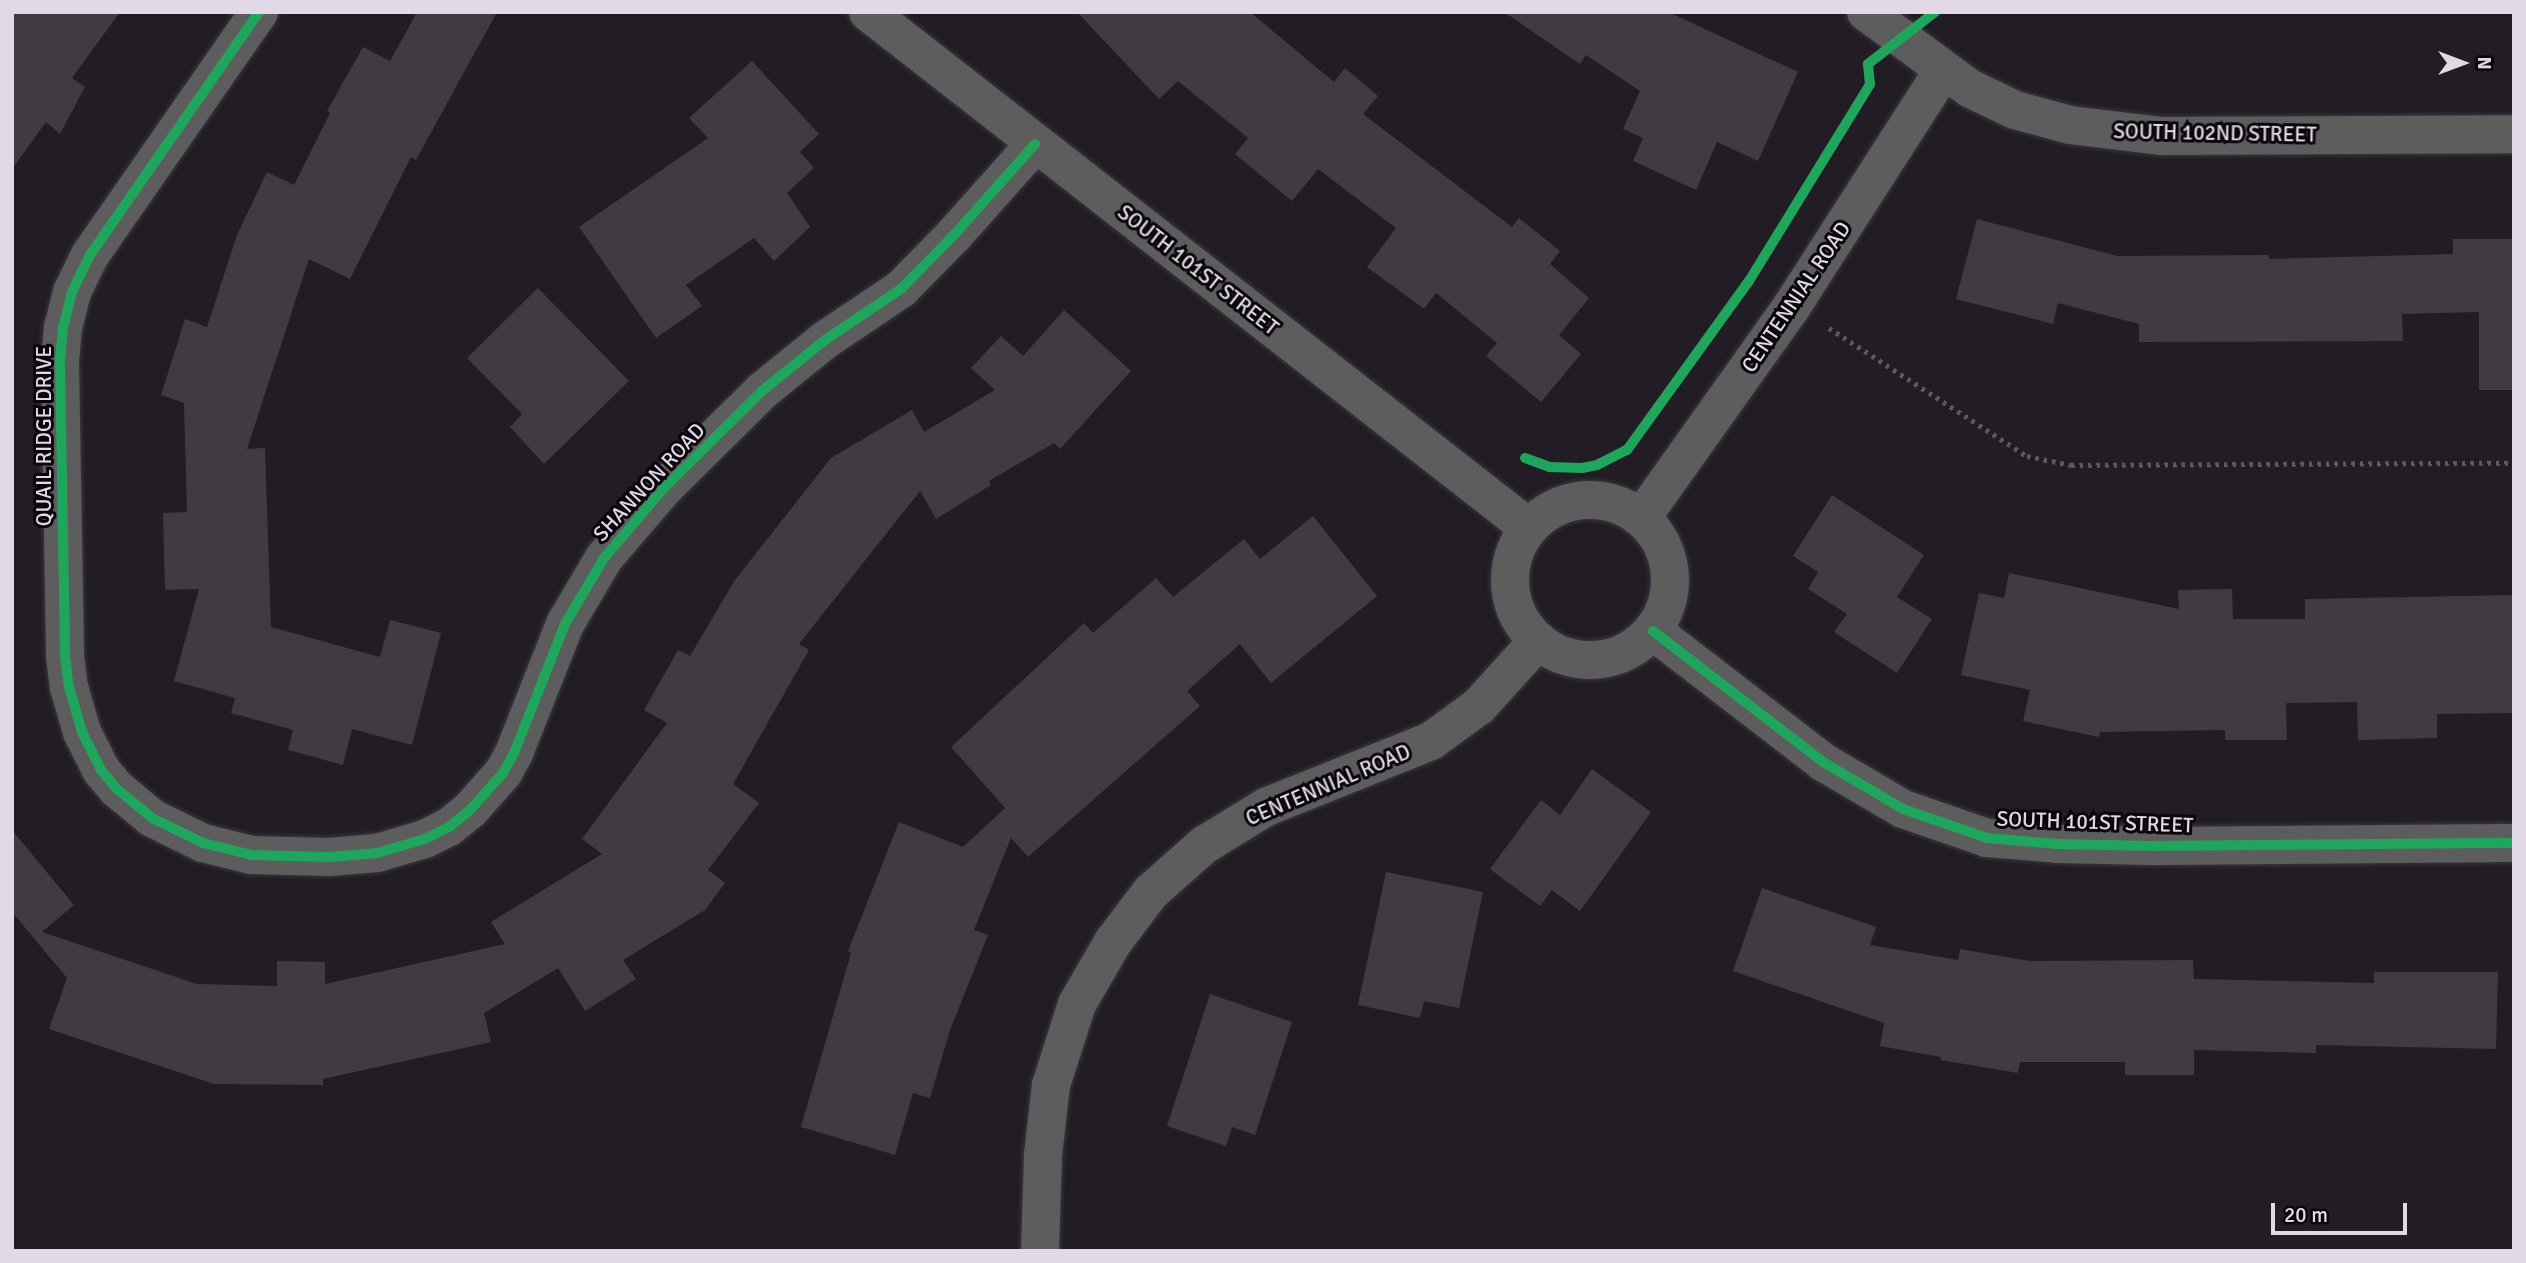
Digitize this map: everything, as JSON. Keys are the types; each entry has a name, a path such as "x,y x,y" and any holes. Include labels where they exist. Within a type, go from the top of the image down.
{"street":[{"name":"QUAIL RIDGE DRIVE","path":"177,832 135,806 101,770 82,732 69,687 65,656 60,363 63,327 72,292 90,255 259,12"},
{"name":"SOUTH 101ST STREET","path":"868,12 1528,527"},
{"name":"SOUTH 102ND STREET","path":"1866,12 1943,71 2015,110 2070,125 2162,135 2514,134"},
{"name":"CENTENNIAL ROAD","path":"1642,517 1792,306 1943,71"},
{"name":"SHANNON ROAD","path":"177,832 215,846 252,855 352,856 390,850 425,839 449,827 496,783 514,753 565,624 604,558 664,488 762,391 825,340 901,289 954,235 1035,144"},
{"path":"1596,499 1620,504 1642,517 1658,536 1668,559 1671,584 1666,609 1653,631 1634,648 1610,658 1585,660 1560,655 1538,642 1521,622 1512,598 1509,573 1516,548 1528,527 1548,510 1571,501 1596,499"},
{"name":"SOUTH 101ST STREET","path":"1653,631 1823,762 1903,809 1987,838 2058,844 2152,846 2514,843"},
{"name":"CENTENNIAL ROAD","path":"1041,1251 1042,1155 1051,1085 1077,1004 1113,942 1151,892 1204,845 1266,807 1431,741 1479,706 1538,642"}],"path":[{"path":"1828,328 2027,456 2071,465 2514,463"}],"building":[{"path":"12,12 120,12 72,78 85,87 60,134 46,122 12,169"},
{"path":"417,12 497,12 416,160 411,157 350,279 309,259 247,449 265,448 271,627 380,657 390,620 441,633 412,745 352,729 343,765 288,750 293,730 231,713 235,698 174,681 199,589 165,590 163,513 187,512 184,403 161,395 185,319 207,327 237,235 267,172 294,185 330,113 327,111 363,47 390,61"},
{"path":"1077,12 1250,12 1334,82 1345,68 1378,96 1363,114 1512,227 1519,218 1560,251 1550,264 1589,298 1559,335 1581,354 1541,402 1486,356 1497,343 1436,293 1424,309 1367,267 1396,228 1318,169 1292,201 1235,154 1248,138 1178,81 1159,99"},
{"path":"1504,12 1668,12 1798,72 1758,161 1717,142 1696,190 1633,161 1643,138 1623,129 1640,91 1586,55 1580,64"},
{"path":"752,61 819,134 800,152 814,168 787,193 810,227 774,261 754,238 686,285 702,306 656,338 579,227 708,138 689,118"},
{"path":"1977,219 2117,256 2269,255 2269,259 2453,254 2453,239 2514,239 2514,390 2479,390 2479,312 2402,314 2403,341 2139,342 2139,324 2058,303 2053,324 1956,299"},
{"path":"538,288 629,381 544,464 510,427 522,414 467,358"},
{"path":"1064,310 1131,371 1060,449 1054,443 989,481 991,485 936,519 920,491 799,644 809,650 733,784 759,803 708,870 725,883 705,910 623,960 636,979 585,1011 558,968 484,1013 491,1042 323,1079 323,1085 214,1084 49,1029 67,978 12,912 12,830 74,905 42,932 197,984 277,986 277,961 325,962 325,984 505,944 491,922 602,854 582,839 667,723 644,710 678,650 690,656 735,580 831,458 912,410 924,432 995,390 971,368 1001,336 1023,356"},
{"path":"1832,495 1924,555 1897,597 1932,619 1897,673 1834,632 1847,614 1808,589 1818,572 1793,556"},
{"path":"1313,516 1377,596 1271,683 1240,644 1187,691 1200,706 1028,857 1011,838 974,930 988,935 950,1030 930,1098 913,1093 895,1155 801,1127 851,953 848,951 899,822 963,847 1005,808 951,747 1084,623 1093,633 1156,578 1173,597 1244,539 1260,559"},
{"path":"2009,573 2179,609 2178,590 2232,589 2233,619 2305,619 2305,599 2514,595 2514,713 2437,714 2437,738 2358,740 2357,702 2286,703 2287,740 2225,740 2225,730 2100,732 2099,737 2023,721 2030,690 1961,675 1979,593 2004,598"},
{"path":"1592,769 1651,812 1580,911 1552,890 1540,906 1490,869 1541,800 1560,815"},
{"path":"1386,872 1483,892 1459,1008 1424,1001 1420,1018 1358,1005"},
{"path":"1762,888 1876,927 1870,945 1958,960 1960,949 2030,961 2193,960 2194,979 2374,983 2374,972 2498,972 2496,1049 2316,1045 2316,1053 2194,1050 2194,1075 2125,1075 2125,1062 2020,1062 2018,1073 1940,1060 1941,1057 1880,1046 1884,1023 1733,971"},
{"path":"1210,994 1292,1022 1255,1135 1232,1127 1226,1146 1167,1126"}],"cycle path":[{"path":"259,12 90,255 72,292 63,327 60,363 65,656 69,687 82,732 101,770 117,789 152,818 203,843 252,855 329,857 377,853 425,839 449,827 470,810 503,773 514,753 565,624 604,558 664,488 762,391 825,340 901,289 954,235 1035,144"},
{"path":"1525,458 1550,467 1582,468 1597,465 1627,450 1749,281 1870,84 1868,64 1935,12"},
{"path":"1653,631 1823,762 1903,809 1987,838 2058,844 2152,846 2514,843"}]}
